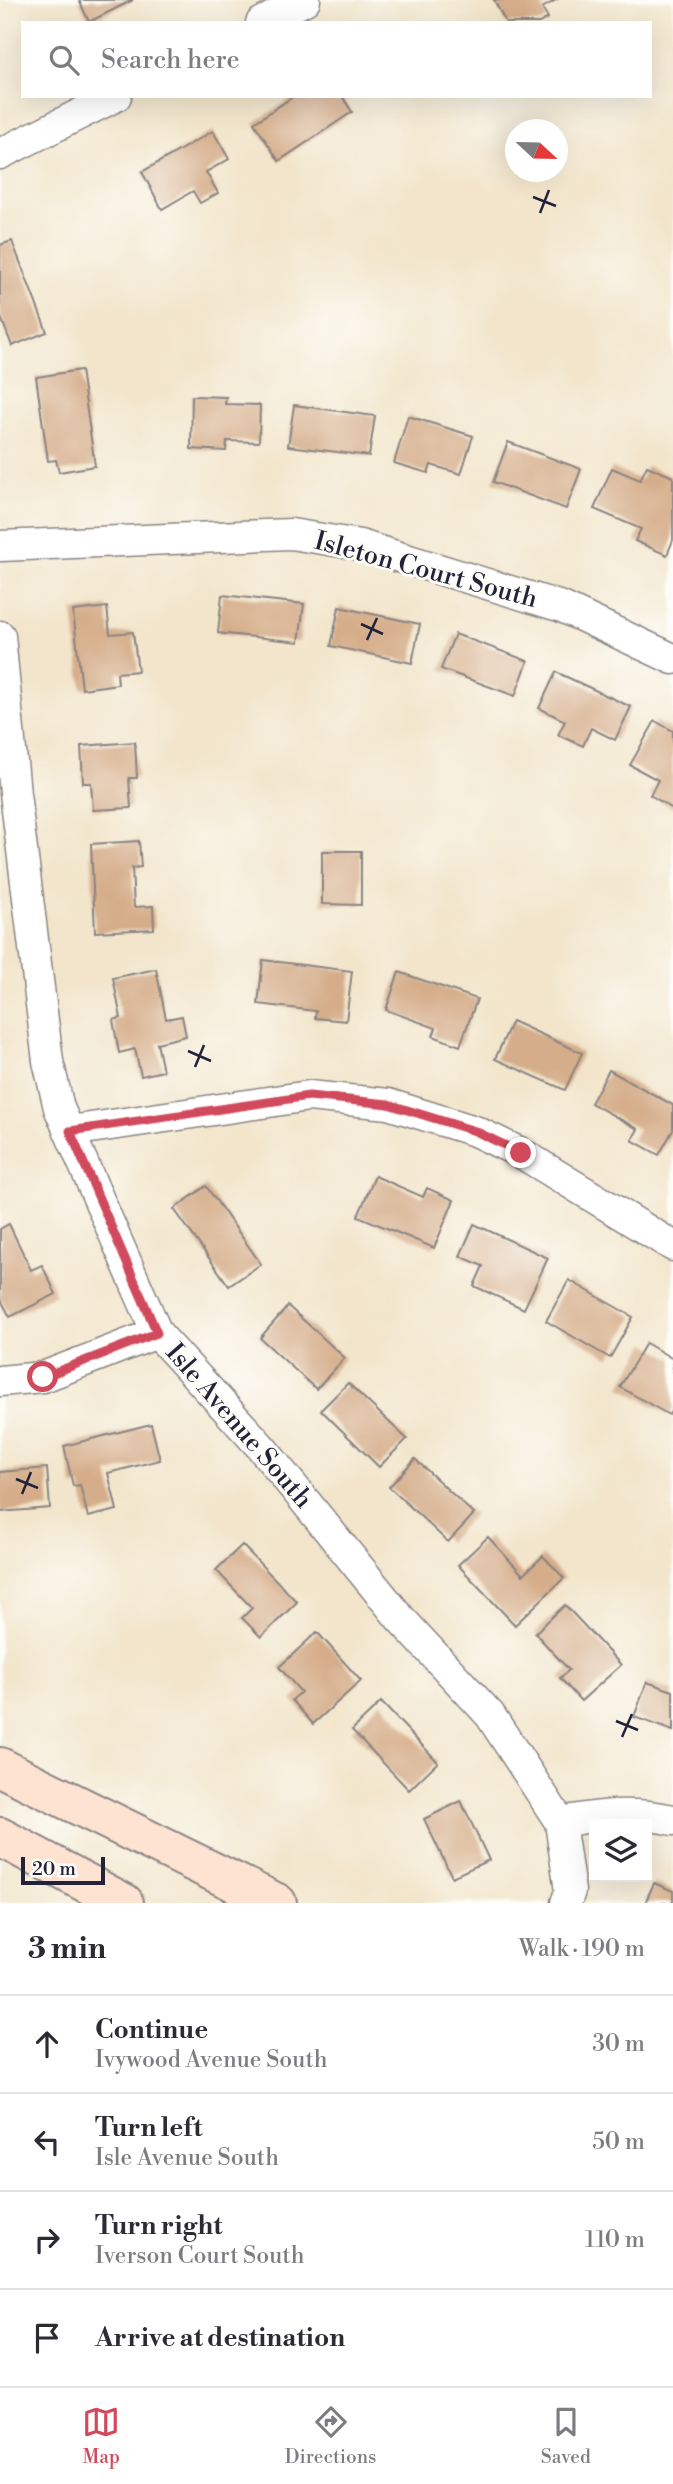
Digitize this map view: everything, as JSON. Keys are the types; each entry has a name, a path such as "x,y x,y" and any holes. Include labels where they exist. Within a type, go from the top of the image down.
{"main road":[{"path":"0,1767 277,1903"},
{"path":"0,1837 124,1903"}],"street":[{"path":"265,21 305,0"},
{"path":"0,154 112,98"},
{"name":"Isleton Court South","path":"0,545 291,534 360,545 562,607 673,659"},
{"name":"Isle Avenue South","path":"0,636 7,793 48,1061 60,1108 157,1333 261,1447 400,1618 490,1715 560,1822 570,1891 566,1903"},
{"path":"70,1131 309,1096 388,1104 475,1131 498,1142 673,1246"},
{"path":"0,1381 43,1377 157,1333"},
{"path":"560,1822 616,1813 648,1814 673,1820"}],"building":[{"path":"79,0 133,0 91,21 89,21"},
{"path":"494,0 556,0 542,8 548,18 543,21 505,21"},
{"path":"291,98 343,98 352,112 279,161 254,123"},
{"path":"213,131 229,159 206,172 218,193 200,203 193,191 162,209 142,172"},
{"path":"12,241 47,332 12,346 0,315 0,245"},
{"path":"81,370 95,466 59,472 56,460 48,461 36,377"},
{"path":"192,396 226,397 225,404 260,405 259,442 227,441 226,451 191,449"},
{"path":"294,405 375,416 369,456 288,446"},
{"path":"408,416 473,436 461,474 431,465 428,473 394,463"},
{"path":"508,442 581,469 566,509 493,482"},
{"path":"647,466 673,477 673,540 667,555 635,541 641,529 594,509 612,468 640,480"},
{"path":"222,595 304,604 299,642 218,633"},
{"path":"107,607 110,634 133,632 138,671 117,673 118,684 82,689 73,611"},
{"path":"339,607 420,624 412,663 331,646"},
{"path":"455,634 528,661 515,696 441,669"},
{"path":"556,672 631,707 615,740 591,728 583,746 558,735 565,721 539,708"},
{"path":"655,721 673,731 673,809 650,795 658,780 630,765"},
{"path":"135,742 137,778 129,778 131,808 93,810 91,783 83,783 81,746"},
{"path":"139,841 141,867 132,868 134,907 153,906 154,929 95,932 91,844"},
{"path":"322,851 361,851 361,905 322,904"},
{"path":"263,960 352,971 346,1021 315,1018 316,1011 258,1004"},
{"path":"156,969 166,1019 182,1016 186,1036 157,1043 163,1071 141,1076 135,1049 119,1053 113,1020 121,1018 113,978"},
{"path":"399,972 477,999 460,1046 433,1036 436,1028 386,1010"},
{"path":"512,1021 582,1053 565,1090 495,1059"},
{"path":"609,1070 673,1105 673,1130 659,1155 632,1140 638,1129 591,1103"},
{"path":"375,1176 423,1197 427,1188 454,1200 434,1248 358,1216"},
{"path":"206,1186 261,1264 229,1286 174,1209"},
{"path":"9,1224 31,1270 42,1265 56,1294 10,1317 0,1298 0,1229"},
{"path":"474,1224 548,1258 524,1309 474,1286 483,1266 460,1256"},
{"path":"569,1280 633,1317 610,1358 546,1321"},
{"path":"288,1306 345,1358 316,1389 260,1338"},
{"path":"646,1343 673,1359 673,1408 669,1415 620,1387"},
{"path":"348,1383 407,1439 379,1467 321,1410"},
{"path":"151,1424 160,1460 108,1473 117,1510 88,1517 80,1485 73,1486 64,1446"},
{"path":"415,1459 474,1514 448,1542 389,1487"},
{"path":"47,1468 50,1508 0,1512 0,1472"},
{"path":"488,1537 523,1575 543,1556 564,1578 515,1625 458,1565"},
{"path":"242,1545 297,1602 261,1637 242,1618 252,1608 216,1570"},
{"path":"565,1605 621,1665 581,1701 560,1678 569,1670 535,1633"},
{"path":"317,1632 361,1681 313,1724 292,1700 301,1692 279,1667"},
{"path":"647,1682 673,1691 673,1731 634,1717"},
{"path":"381,1702 438,1762 409,1790 352,1730"},
{"path":"461,1801 489,1860 452,1877 424,1819"},
{"path":"654,1883 673,1891 673,1903 645,1903"}],"route":[{"path":"43,1377 157,1333 70,1131 309,1096 388,1104 475,1131 521,1153"}]}
